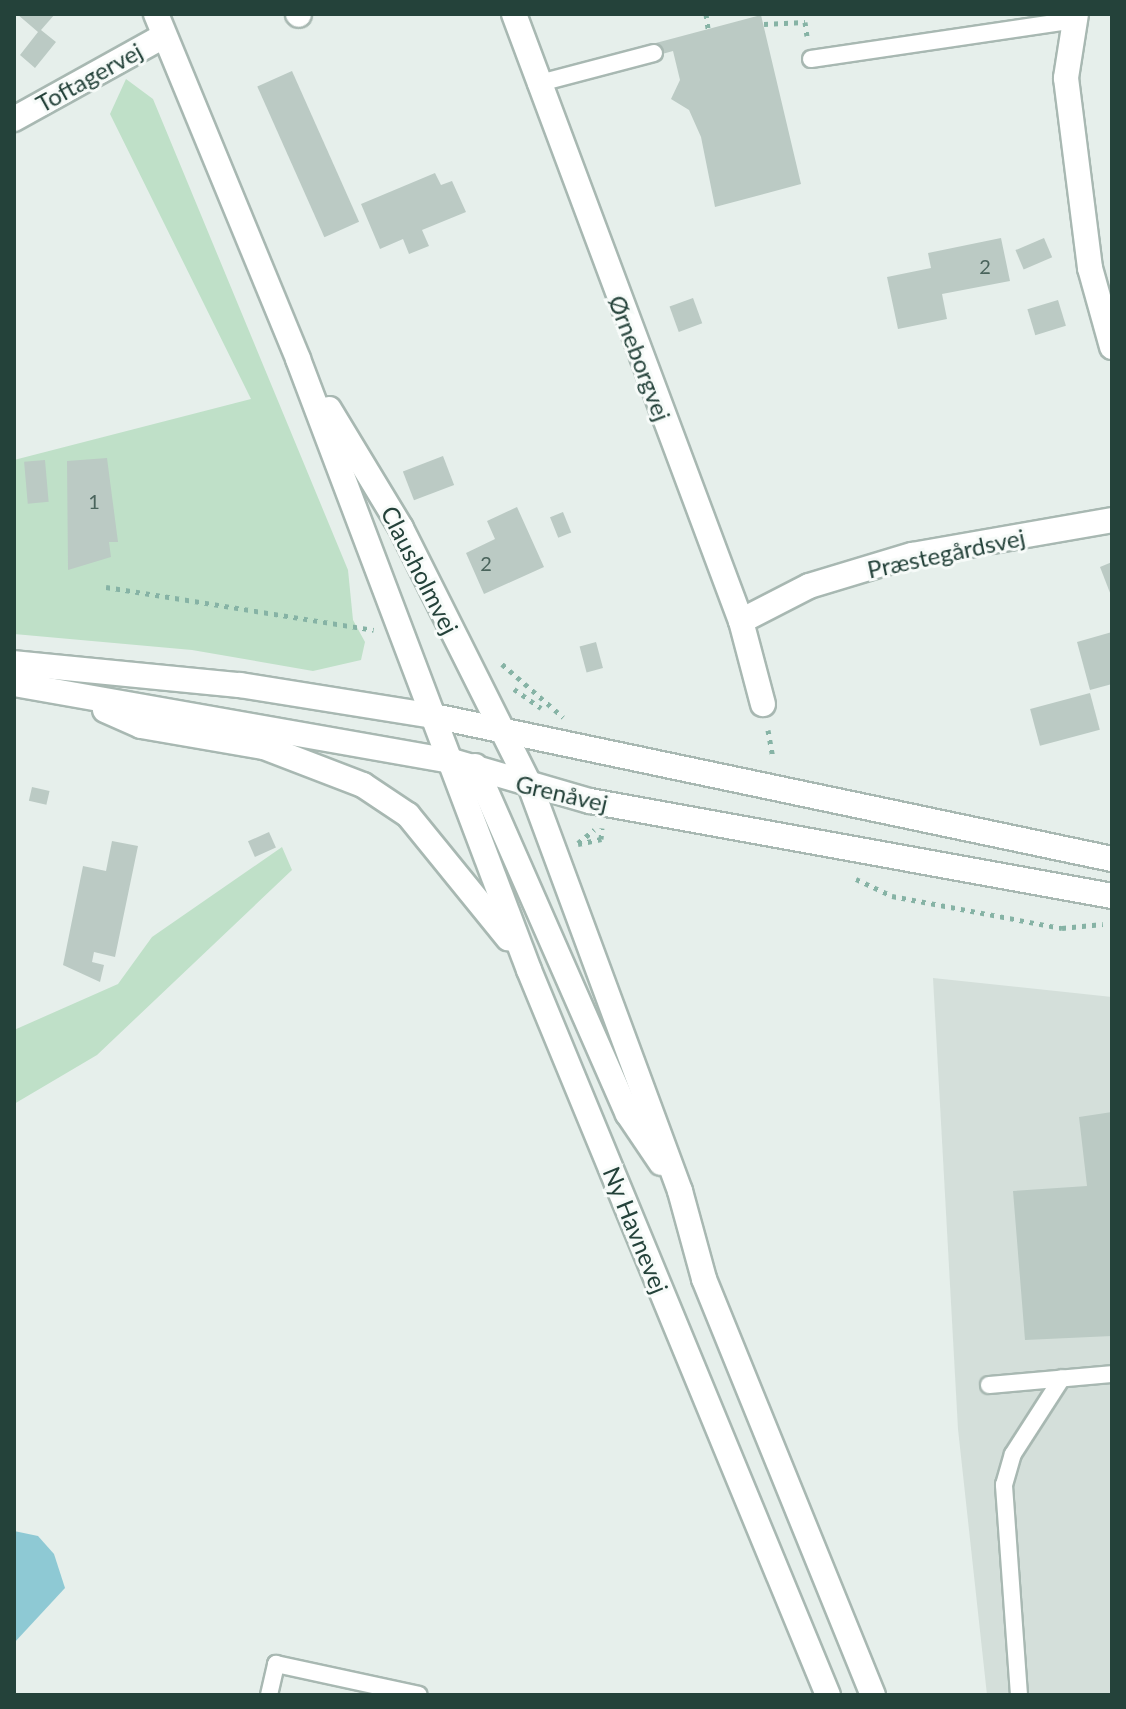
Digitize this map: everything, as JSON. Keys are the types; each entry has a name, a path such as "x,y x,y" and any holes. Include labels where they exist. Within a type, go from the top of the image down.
{"street":[{"name":"Ørneborgvej","path":"514,14 536,84 741,621 763,704"},
{"path":"1075,17 1066,78 1112,347"},
{"name":"Toftagervej","path":"14,119 160,25"},
{"name":"Clausholmvej","path":"160,25 298,359 404,643 452,761"},
{"name":"Clausholmvej","path":"298,359 401,528 497,729 531,788"},
{"name":"Præstegårdsvej","path":"741,621 809,586 912,555 1112,520"},
{"name":"Grenåvej","path":"14,663 240,685 434,716 1112,859"},
{"name":"Grenåvej","path":"14,684 452,761 531,788 1112,896"},
{"path":"70,695 141,726 264,747 363,785 408,815 447,858 529,970"},
{"path":"434,716 480,771 628,1114 680,1191"},
{"name":"Ny Havnevej","path":"452,761 529,970 828,1695"},
{"name":"Ny Havnevej","path":"531,788 680,1191 704,1279 873,1695"}],"lane":[{"path":"811,59 1075,17"},
{"path":"536,84 654,53"},
{"path":"989,1385 1112,1374"},
{"path":"1019,1695 1004,1485 1013,1454 1062,1378"},
{"path":"269,1695 276,1664 419,1695"}],"path":[{"path":"706,14 708,29"},
{"path":"764,24 805,22 811,59"},
{"path":"106,587 338,623 404,643"},
{"path":"486,659 538,707 578,716"},
{"path":"758,754 788,760"},
{"path":"578,859 586,833 614,827"},
{"path":"841,872 908,899 1062,928 1112,923"}],"shaded area":[{"path":"933,978 1112,997 1112,1695 987,1695 958,1429"}],"green space":[{"path":"126,79 153,99 348,570 353,620 365,642 361,660 313,671 192,650 14,634 14,460 251,399 110,114"},
{"path":"282,847 292,870 97,1055 14,1104 14,1030 118,984 152,937"}],"water":[{"path":"14,1531 38,1536 54,1554 65,1588 14,1643"}],"building":[{"path":"17,14 55,14 41,30 56,42 35,68 20,55 38,32"},
{"path":"761,15 801,184 715,207 701,137 689,110 671,99 680,80 673,51 655,56 652,44"},
{"path":"292,71 359,222 324,237 257,86"},
{"path":"435,173 441,185 452,181 466,212 422,230 429,246 409,254 403,239 380,249 361,204"},
{"path":"1001,238 1010,281 942,294 947,319 898,329 887,277 931,268 928,253"},
{"path":"1044,238 1052,257 1024,269 1015,250"},
{"path":"693,298 702,323 679,332 670,307"},
{"path":"1058,300 1066,326 1035,335 1027,309"},
{"path":"443,456 454,485 414,500 403,471"},
{"path":"107,458 118,542 109,542 111,557 68,570 67,461"},
{"path":"45,460 49,502 28,504 24,462"},
{"path":"517,507 544,567 484,594 466,553 495,539 487,521"},
{"path":"563,512 571,532 558,538 550,517"},
{"path":"1112,562 1112,598 1100,567"},
{"path":"1112,632 1112,684 1090,690 1077,642"},
{"path":"596,642 603,668 587,672 580,646"},
{"path":"1090,693 1100,730 1040,746 1030,709"},
{"path":"32,787 50,791 46,805 29,801"},
{"path":"269,832 276,848 255,857 248,841"},
{"path":"112,841 138,846 115,957 94,952 92,962 104,965 100,982 63,965 83,866 106,871"},
{"path":"1112,1112 1112,1336 1025,1340 1013,1191 1087,1186 1079,1117"}]}
